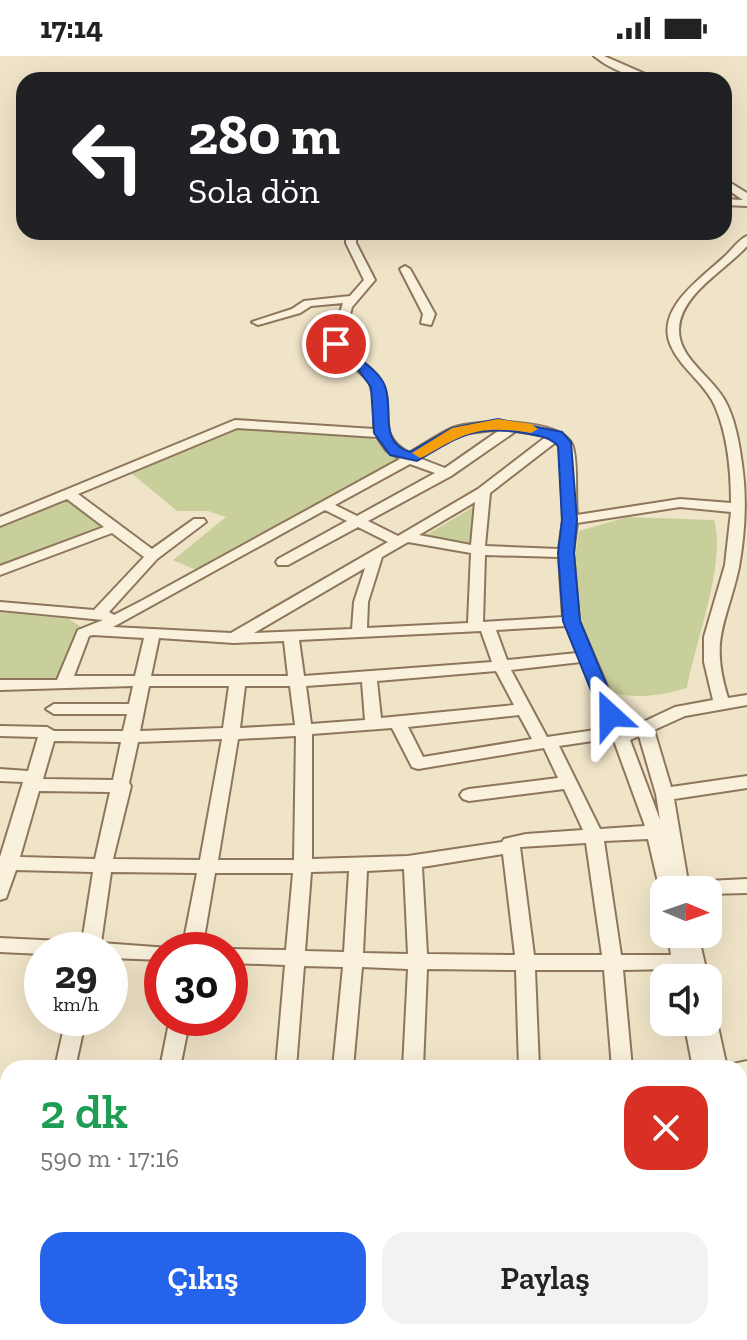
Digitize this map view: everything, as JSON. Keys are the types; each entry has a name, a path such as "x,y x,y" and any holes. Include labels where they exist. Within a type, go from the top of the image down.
{"street":[{"path":"598,56 602,61 633,72"},
{"path":"722,703 712,671 712,636 735,553 737,508 742,491 719,400 676,346 672,328 677,313 688,297 732,258 747,239"},
{"path":"351,240 370,280 353,299 341,321 336,344 344,356 361,366 378,386 381,433 395,452 446,473"},
{"path":"405,269 429,314 427,323"},
{"path":"258,322 296,311 308,303 353,299"},
{"path":"0,522 235,424 381,433"},
{"path":"94,623 125,617 457,431 480,425 516,425 557,435 566,445 570,520 566,553 571,621 656,832 664,876"},
{"path":"283,562 360,523 446,473 516,425"},
{"path":"234,638 483,492 557,435"},
{"path":"483,492 478,550 481,627 569,783 594,834 613,962 621,1060"},
{"path":"69,494 152,556"},
{"path":"570,520 680,503 737,508"},
{"path":"327,506 401,539 478,550 566,553"},
{"path":"0,893 4,863 54,709 83,633 152,556 199,522"},
{"path":"0,571 113,528"},
{"path":"359,633 361,602 376,554"},
{"path":"0,606 152,635 234,638 571,621"},
{"path":"93,932 103,865 152,635"},
{"path":"287,1060 303,865 304,732 291,637"},
{"path":"0,685 299,681 584,657"},
{"path":"369,677 374,726"},
{"path":"195,932 238,680"},
{"path":"398,723 418,763 546,742 619,735 681,711 747,700"},
{"path":"54,709 136,709"},
{"path":"0,731 129,738 230,732 304,732 525,709"},
{"path":"645,727 665,794 678,876"},
{"path":"0,775 32,781 122,786"},
{"path":"665,794 747,782"},
{"path":"469,795 569,783"},
{"path":"0,820 19,820"},
{"path":"529,1060 525,962 510,843 594,834 656,832"},
{"path":"4,863 208,867 358,864 413,861 511,847"},
{"path":"413,861 418,962 413,1060"},
{"path":"344,1060 350,1015 358,864"},
{"path":"722,887 747,886"},
{"path":"0,945 24,946"},
{"path":"248,957 418,962 613,962 650,966"},
{"path":"67,1060 72,1036"},
{"path":"172,1060 176,1036"},
{"path":"697,1036 701,1060"},
{"path":"710,1036 715,1060"}],"green space":[{"path":"239,426 365,436 380,442 400,460 198,571 173,560 226,517 208,511 177,511 130,472"},
{"path":"68,500 108,527 0,568 0,528"},
{"path":"475,506 470,543 426,535"},
{"path":"627,517 714,520 717,537 713,579 687,688 644,696 601,689 576,623 574,563 579,531"},
{"path":"0,612 69,619 83,628 70,649 59,681 0,681"}],"slow traffic":[{"path":"420,453 457,431 480,425 498,423 531,429"}],"route":[{"path":"336,344 344,356 361,366 378,386 381,433 395,452 412,458 457,431 498,423 557,435 566,445 570,520 566,553 571,621 610,715"}]}
